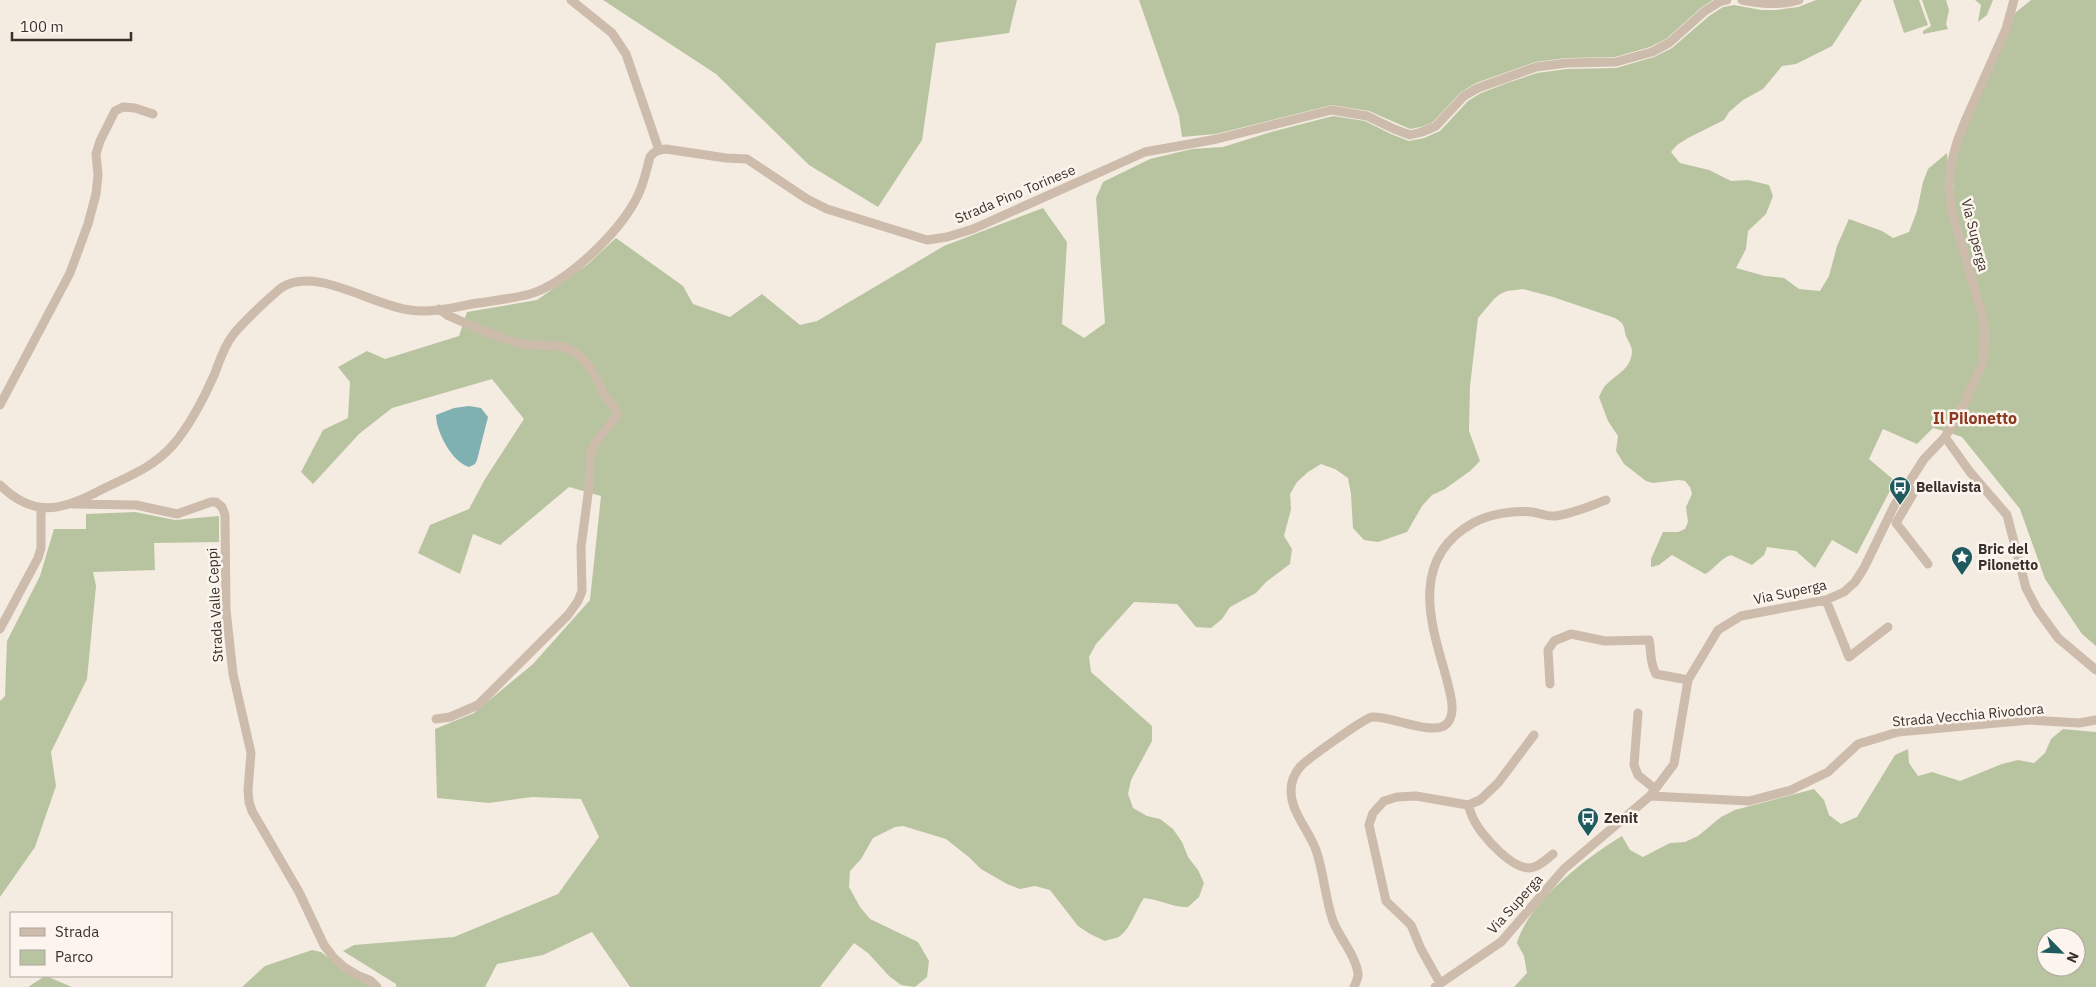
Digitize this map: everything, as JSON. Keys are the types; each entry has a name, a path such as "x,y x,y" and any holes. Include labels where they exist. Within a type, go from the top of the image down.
{"street":[{"path":"0,485 24,503 41,508 58,508 73,504 140,472 156,462 173,445 187,426 204,396 233,335 282,288 298,281 318,282 388,305 410,310 439,309 531,293 573,269 609,238 618,227 636,201 650,157 659,150 626,54 612,33 571,0"},
{"name":"Strada Pino Torinese","path":"659,150 666,149 726,158 747,159 806,199 828,209 927,240 947,238 973,229 1145,152 1217,139 1332,110 1367,116 1394,129 1410,134 1422,132 1436,126 1464,96 1478,88 1536,67 1567,63 1616,62 1652,52 1669,43 1705,11 1726,0"},
{"path":"1742,0 1761,4 1777,4 1800,0"},
{"name":"Via Superga","path":"1438,985 1500,942 1564,869 1653,793 1674,764 1688,680 1718,630 1741,616 1826,600 1844,592 1855,582 1864,568 1894,506 1924,459 1945,437 1960,413 1983,362 1985,332 1981,311 1952,212 1949,185 1951,164 1966,119 2006,29 2014,0"},
{"path":"0,405 70,273 88,224 96,194 98,175 96,154 100,141 115,111 123,107 135,108 153,114"},
{"path":"436,720 458,714 483,702 528,653 568,615 578,601 582,591 581,547 589,487 590,455 594,445 614,421 617,414 615,407 605,397 599,382 581,357 572,350 555,345 534,346 518,343 447,315 439,309"},
{"path":"1945,437 1970,472 2007,515 2026,588 2037,609 2058,638 2096,670"},
{"path":"1908,484 1913,494 1896,523 1928,564"},
{"path":"1354,987 1359,975 1355,962 1334,922 1316,850 1296,810 1291,793 1292,779 1301,766 1354,726 1370,717 1426,727 1443,726 1451,719 1454,708 1429,606 1430,584 1434,565 1448,541 1473,522 1497,515 1532,512 1554,516 1606,500"},
{"name":"Strada Valle Ceppi","path":"73,504 131,504 177,514 211,502 222,507 225,515 226,610 233,674 250,753 249,802 252,811 299,892 324,945 344,967 370,980 377,987"},
{"path":"0,628 38,558 41,548 41,508"},
{"path":"1826,600 1849,658 1888,627"},
{"path":"1550,684 1548,650 1554,641 1571,634 1605,641 1649,640 1651,648 1650,663 1656,674 1688,680"},
{"path":"1638,713 1634,765 1638,775 1653,793"},
{"name":"Strada Vecchia Rivodora","path":"1653,793 1748,801 1791,790 1828,772 1858,744 1898,732 2030,720 2078,723 2096,720"},
{"path":"1438,985 1411,925 1386,902 1369,825 1374,813 1384,801 1397,797 1416,796 1468,805 1480,800 1498,783 1534,735"},
{"path":"1468,805 1474,820 1488,840 1512,862 1522,868 1534,867 1553,854"}],"green space":[{"path":"603,0 1017,0 1009,33 936,43 922,140 878,207 809,165 716,74"},
{"path":"1139,0 1713,0 1702,7 1666,39 1650,47 1615,57 1566,58 1535,62 1476,83 1461,92 1433,122 1421,127 1410,129 1369,111 1332,105 1216,134 1182,137 1179,116"},
{"path":"1816,0 1862,0 1832,46 1796,64 1782,66 1763,89 1743,100 1729,112 1724,120 1688,138 1677,145 1671,152 1680,163 1709,170 1731,181 1748,180 1769,185 1773,196 1766,214 1748,231 1746,249 1736,268 1765,276 1784,278 1799,289 1820,291 1829,276 1837,246 1849,219 1882,231 1893,238 1909,232 1917,211 1923,182 1928,169 1947,153 1950,213 1981,326 1981,361 1970,386 1944,431 1933,428 1917,444 1883,429 1869,459 1895,481 1857,554 1832,540 1815,568 1796,551 1767,547 1764,555 1752,565 1731,555 1705,574 1672,555 1659,565 1651,567 1651,559 1663,532 1678,532 1685,529 1688,522 1686,507 1692,494 1690,487 1685,481 1653,483 1646,481 1624,464 1616,451 1618,436 1608,421 1599,397 1606,385 1627,366 1631,357 1632,349 1624,326 1615,318 1553,297 1523,289 1507,291 1494,299 1478,318 1470,386 1469,431 1480,461 1470,471 1445,489 1432,495 1422,506 1407,532 1378,542 1364,540 1353,528 1348,478 1335,469 1321,464 1297,482 1290,494 1291,509 1284,536 1292,549 1290,564 1266,582 1256,593 1230,607 1222,619 1211,628 1196,627 1177,604 1134,602 1096,644 1089,657 1091,672 1152,726 1152,741 1131,780 1128,794 1133,808 1147,816 1160,819 1173,829 1182,842 1188,857 1198,870 1204,883 1199,897 1188,907 1144,898 1124,933 1105,941 1078,926 1050,890 1035,886 1020,889 1007,884 981,869 946,839 903,826 895,827 873,838 861,859 850,871 849,887 860,907 870,919 918,942 929,961 927,977 915,987 901,985 889,976 868,953 854,943 820,987 630,987 592,932 543,955 497,964 485,987 396,987 396,984 343,951 354,945 454,937 558,894 599,837 581,799 532,797 489,803 437,798 435,729 474,713 533,664 590,600 601,496 569,487 500,545 473,534 460,574 418,553 430,525 469,509 485,479 524,419 492,379 392,408 359,434 313,484 301,472 323,430 348,418 350,382 338,367 367,351 385,359 459,336 467,312 537,300 588,264 616,238 683,286 693,304 730,317 762,294 800,325 817,321 944,246 1043,208 1067,242 1062,324 1084,338 1105,323 1096,198 1103,182 1150,159 1192,149 1223,147 1333,116 1365,121 1409,141 1424,138 1440,131 1468,101 1481,93 1507,83 1537,73 1567,69 1616,68 1654,57 1672,48 1709,16 1723,7 1734,5 1761,10 1777,10 1798,7"},
{"path":"1893,0 1919,0 1928,25 1904,33"},
{"path":"1922,0 1946,0 1949,10 1946,24 1948,29 1923,34 1923,31 1931,26"},
{"path":"1975,0 1993,0 1987,15 1978,22 1981,5"},
{"path":"2031,0 2096,0 2096,646 2082,634 2045,579 2020,509 1962,437 1950,433 1988,345 1955,212 1952,158 2015,13"},
{"path":"135,512 175,520 219,516 219,542 154,543 155,570 93,572 96,586 87,679 51,752 56,786 35,847 0,897 0,701 5,696 7,641 40,576 54,529 86,529 86,514"},
{"path":"2063,729 2096,732 2096,987 1514,987 1527,973 1524,956 1517,943 1523,927 1533,912 1546,896 1576,868 1622,836 1630,850 1643,857 1670,843 1685,842 1698,836 1721,817 1735,810 1814,789 1824,800 1829,815 1841,824 1857,817 1895,755 1908,749 1909,763 1918,776 1932,772 1960,781 2002,764 2018,760 2034,763 2045,753 2051,739"},
{"path":"312,950 321,952 349,974 372,987 242,987 265,966"},
{"path":"43,977 48,977 72,987 28,987"}],"water":[{"path":"469,406 481,408 488,417 477,460 475,464 469,467 457,459 446,446 439,430 436,415 454,408"}],"place":[{"name":"Bellavista","path":"1900,506"},
{"name":"Bric del Pilonetto","path":"1962,576"},
{"name":"Zenit","path":"1588,837"}],"district":[{"name":"Il Pilonetto","path":"1975,418"}]}
